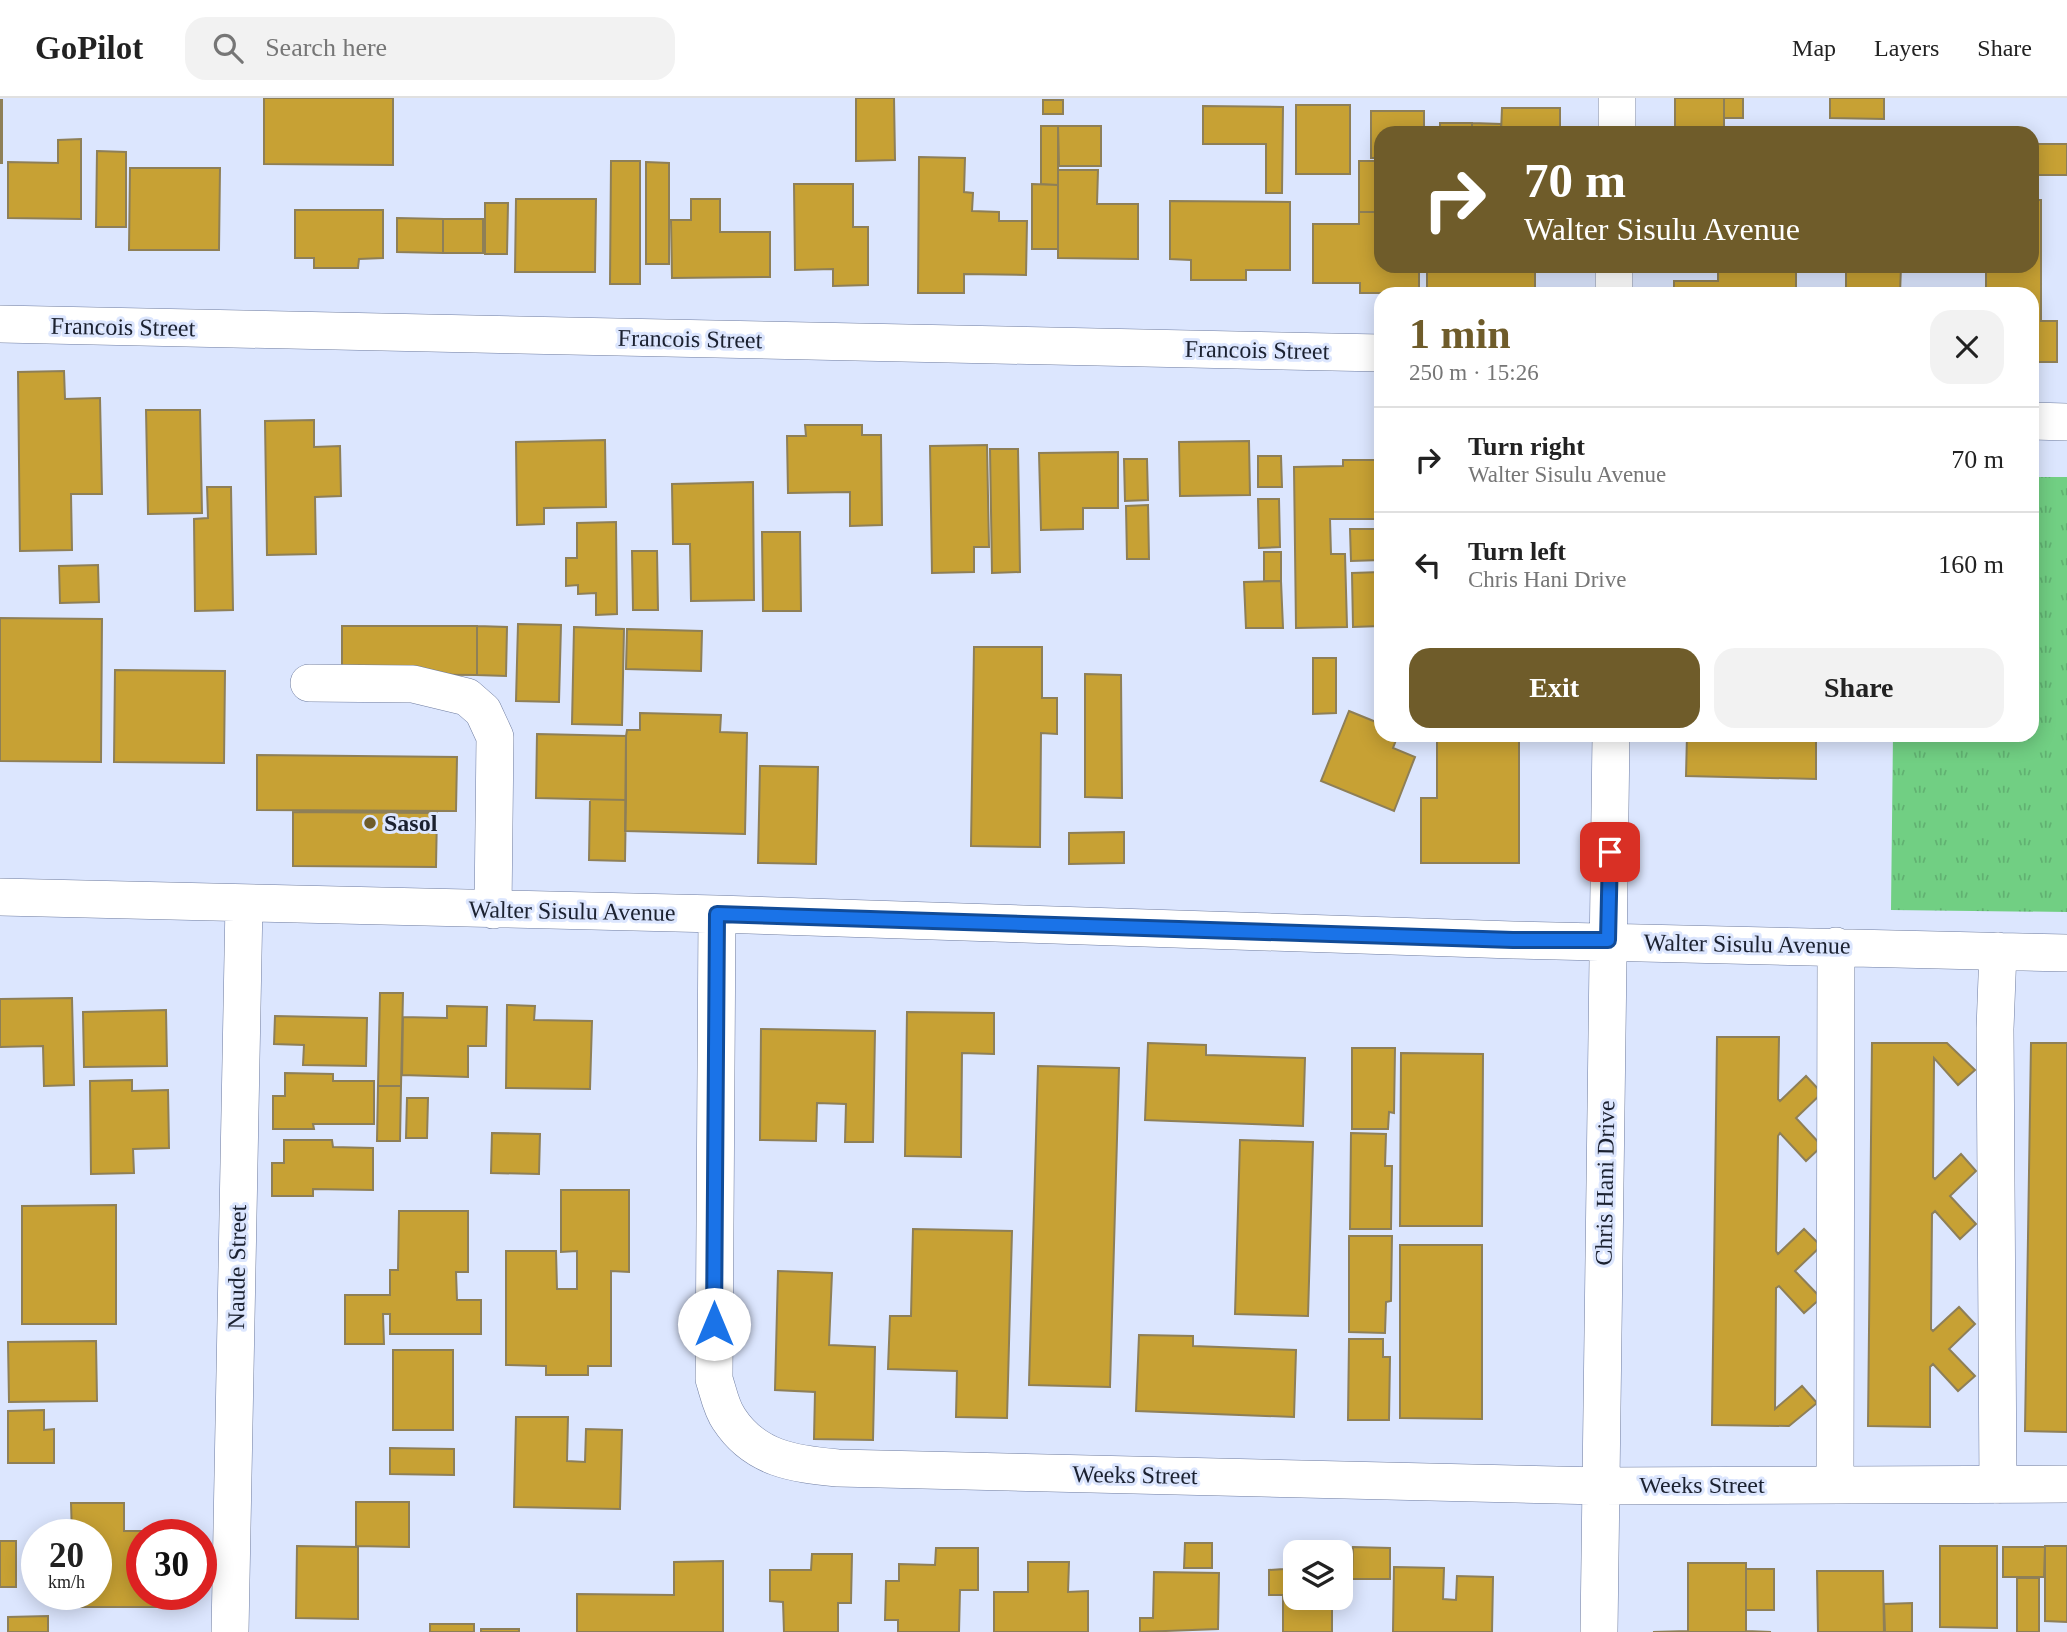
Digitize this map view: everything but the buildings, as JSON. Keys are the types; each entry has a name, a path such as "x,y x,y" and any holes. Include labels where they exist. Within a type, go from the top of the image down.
{"street":[{"path":"1617,98 1617,126"},
{"name":"Francois Street","path":"0,324 1374,353"},
{"path":"2039,421 2067,422"},
{"path":"309,682 413,684 467,696 483,711 495,737 493,910"},
{"name":"Chris Hani Drive","path":"1599,1632 1611,742"},
{"name":"Walter Sisulu Avenue","path":"0,897 717,914 1499,940 1608,940 2067,953"},
{"name":"Naude Street","path":"230,1632 244,903"},
{"name":"Weeks Street","path":"717,914 714,1378 728,1419 756,1450 793,1464 838,1468 1601,1486 2067,1484"},
{"path":"1835,1485 1836,946"},
{"path":"1998,951 1995,1029 1998,1485"}],"green space":[{"path":"2039,477 2067,477 2067,912 1891,910 1893,742 2039,742"}],"place":[{"name":"Sasol","path":"370,823"}],"route":[{"path":"714,1324 717,914 1513,940 1608,940 1610,852"}]}
